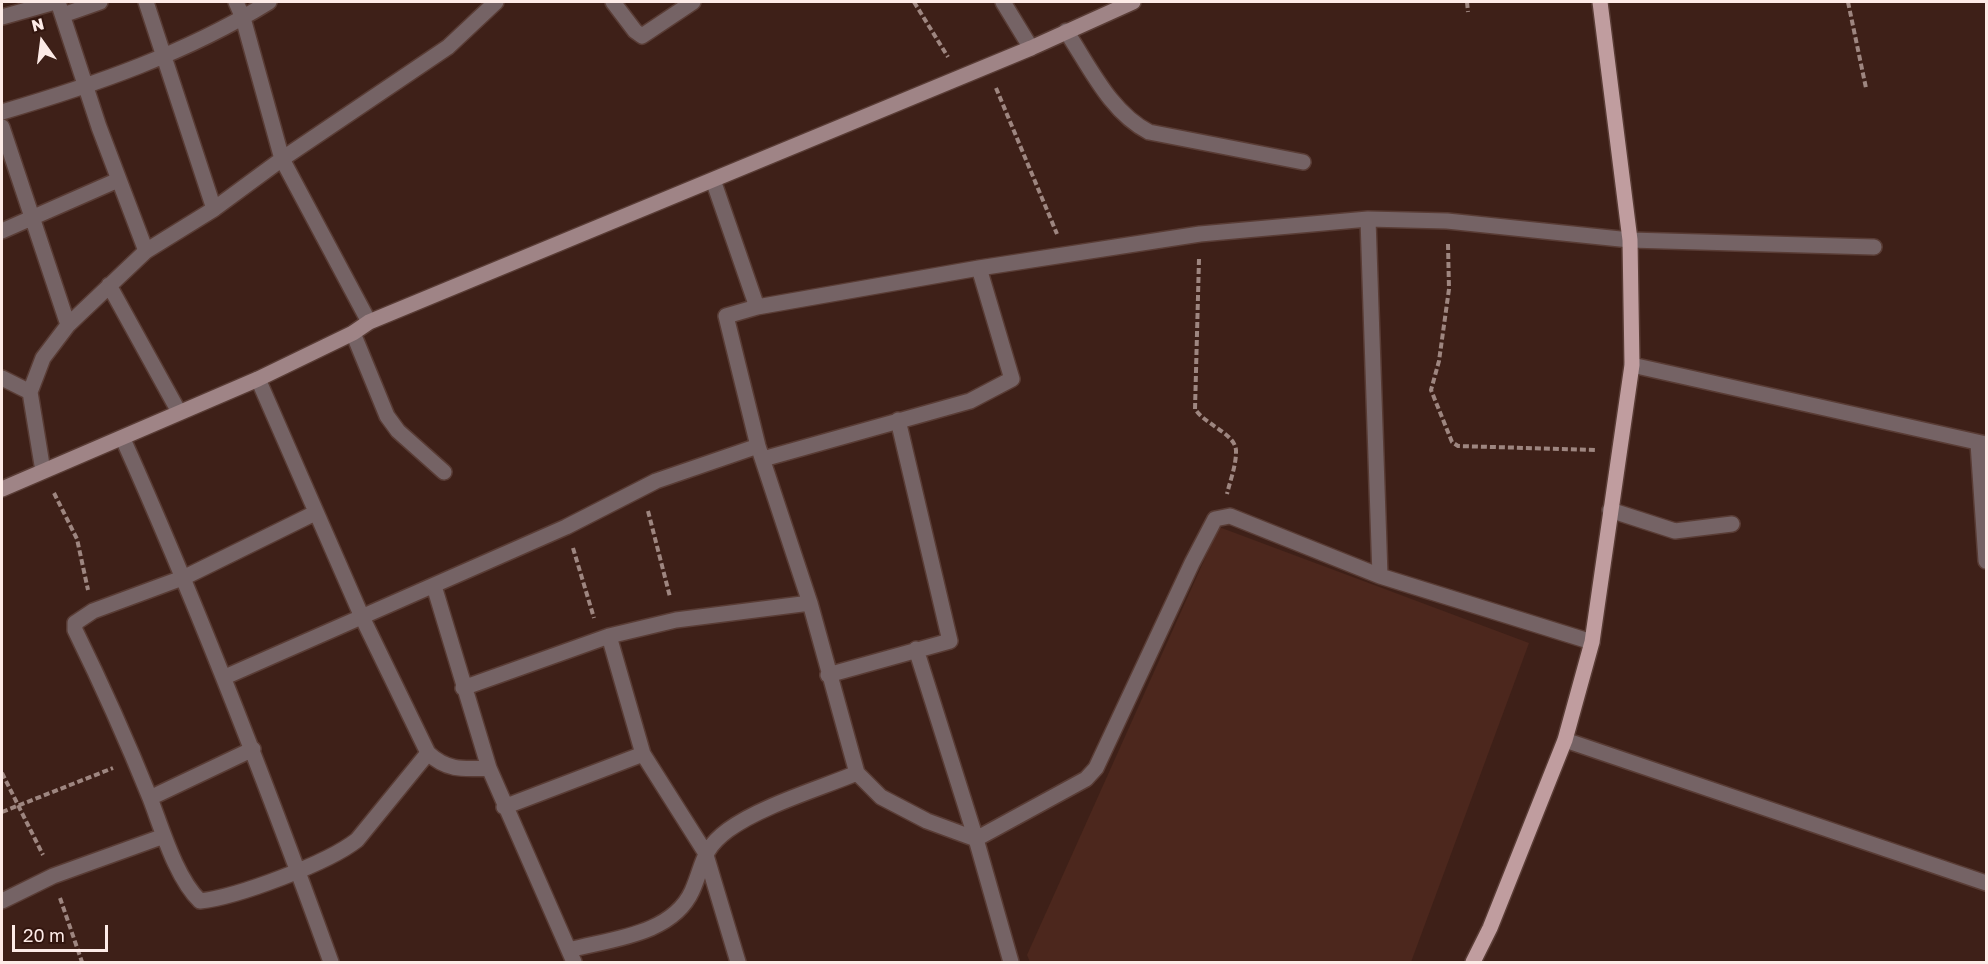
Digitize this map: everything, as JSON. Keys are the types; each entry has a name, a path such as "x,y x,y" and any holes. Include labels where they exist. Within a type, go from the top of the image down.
{"main road":[{"path":"1473,963 1490,928 1565,740 1592,642 1610,510 1621,451 1632,365 1630,240 1600,2"}],"street":[{"path":"2,17 59,6 100,2"},
{"path":"146,2 214,209"},
{"path":"236,2 243,18 282,159 369,322"},
{"path":"2,112 86,88 165,55 243,18 269,2"},
{"path":"43,471 30,392 43,358 69,325 146,251 214,209 282,159 448,47 496,2"},
{"path":"614,2 635,31 642,36 693,2"},
{"path":"1003,2 1031,48"},
{"path":"2,489 123,439 179,412 258,379 353,333 369,322 1031,48 1133,2"},
{"path":"59,6 118,180 146,251"},
{"path":"1066,31 1119,111 1132,123 1149,132 1303,162"},
{"path":"2,127 69,325"},
{"path":"2,231 34,219 118,180"},
{"path":"713,180 757,308"},
{"path":"1592,642 1380,576 1230,516 1223,516 1215,519 1192,563 1096,768 1086,779 976,839 927,821 881,797 856,773 810,603 761,453 726,316 757,308 979,267 1065,254 1200,234 1368,219 1447,221 1630,240 1874,247"},
{"path":"1368,219 1380,576"},
{"path":"225,677 566,527 642,488 712,459 761,453 970,401 1012,379 979,267"},
{"path":"109,285 179,412"},
{"path":"353,333 387,416 398,431 444,472"},
{"path":"1632,365 1982,443 1986,561"},
{"path":"2,378 30,392"},
{"path":"258,379 362,617 428,753 440,764 454,770 489,768"},
{"path":"828,675 950,641 898,420"},
{"path":"123,439 185,577 225,677 331,963"},
{"path":"1610,510 1676,531 1732,524"},
{"path":"315,513 185,577 93,611 77,620 75,630 134,760 164,836 192,893 200,901 216,900 298,870 345,849 357,840 428,753"},
{"path":"434,586 489,768 504,807 572,956 659,925 679,912 691,892 705,852 727,831 746,819 856,773"},
{"path":"463,688 609,636 676,620 810,603"},
{"path":"609,636 643,754 705,852 738,963"},
{"path":"916,649 976,839 1011,963"},
{"path":"1565,740 1986,883"},
{"path":"150,798 253,749"},
{"path":"504,807 643,754"},
{"path":"2,901 53,876 164,836"}],"path":[{"path":"914,2 959,76"},
{"path":"1467,2 1468,12"},
{"path":"1848,2 1866,88"},
{"path":"987,65 1065,254"},
{"path":"1447,221 1449,289 1439,361 1431,390 1452,442 1458,446 1621,451"},
{"path":"1200,234 1196,409 1201,419 1233,439 1237,450 1223,516"},
{"path":"43,471 77,539 93,611"},
{"path":"642,488 676,620"},
{"path":"566,527 597,627 609,636"},
{"path":"2,812 134,760"}],"shaded area":[{"path":"1219,527 1529,643 1411,962 1030,962 1027,955"}]}
